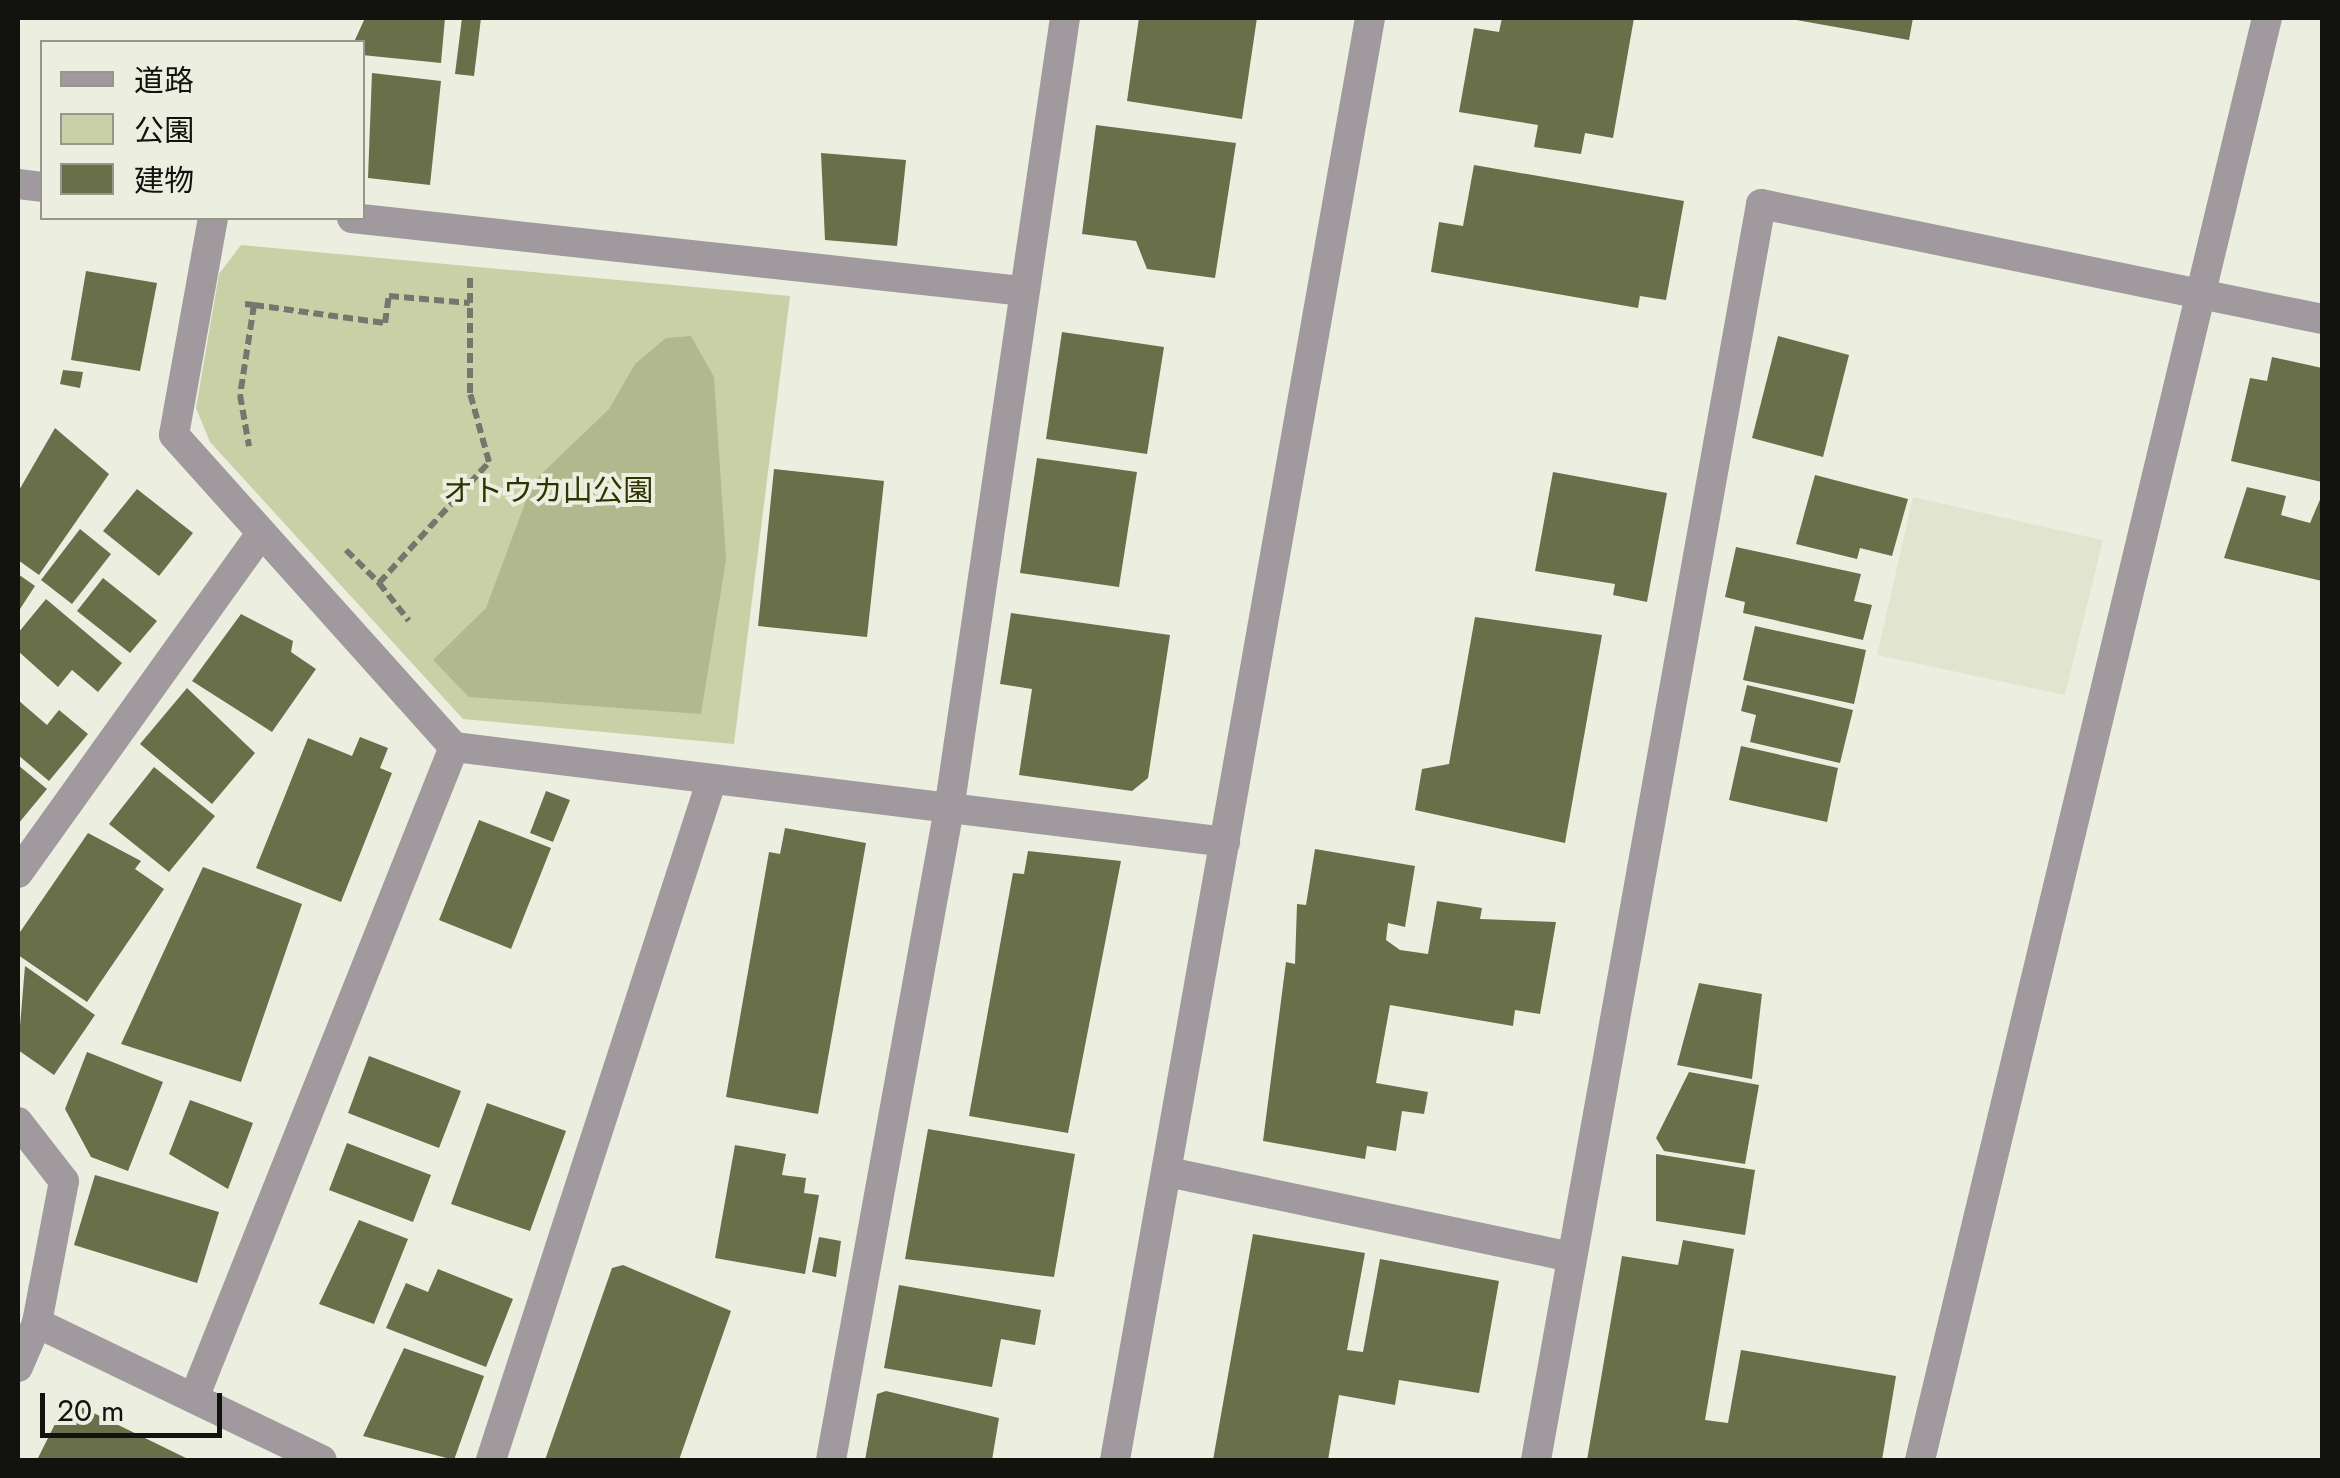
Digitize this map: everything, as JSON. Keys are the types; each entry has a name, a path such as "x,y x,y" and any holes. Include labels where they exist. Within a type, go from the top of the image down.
{"street":[{"path":"831,1460 950,803 1022,291 1066,18"},
{"path":"1116,1460 1370,18"},
{"path":"1920,1460 2267,18"},
{"path":"1536,1460 1761,204 2322,319"},
{"path":"365,219 1022,291"},
{"path":"213,220 174,434 454,747 950,803 1225,842"},
{"path":"18,873 261,532"},
{"path":"194,1398 454,747"},
{"path":"491,1460 712,779"},
{"path":"18,1122 64,1181 37,1323 18,1366"},
{"path":"1168,1172 1571,1257"},
{"path":"37,1323 322,1460"}],"path":[{"path":"338,543 379,583 489,462 470,393 470,230"},
{"path":"199,297 385,324 389,296 470,303"},
{"path":"254,305 241,427 262,463"}],"shaded area":[{"path":"1913,497 2103,540 2065,695 1877,655"}],"green space":[{"name":"オトウカ山公園","path":"241,245 790,296 734,744 463,719 210,442 196,408 219,274"},
{"path":"691,336 714,377 726,560 701,714 469,697 433,660 486,608 533,482 609,409 635,364 666,338"}],"building":[{"path":"365,18 445,18 441,63 365,55 365,40 355,40"},
{"path":"462,18 481,18 474,76 455,74"},
{"path":"1139,18 1257,18 1242,119 1127,101"},
{"path":"1502,18 1634,18 1613,138 1585,133 1581,154 1534,147 1538,125 1459,112 1474,28 1499,32"},
{"path":"1785,18 1913,18 1909,40"},
{"path":"372,73 441,81 430,185 368,178"},
{"path":"1096,125 1236,143 1215,278 1147,269 1136,241 1082,234"},
{"path":"821,153 906,160 897,246 825,240"},
{"path":"1474,165 1684,201 1666,300 1640,296 1638,308 1431,272 1439,222 1463,226"},
{"path":"86,271 157,283 140,371 71,360"},
{"path":"1062,332 1164,347 1147,454 1046,439"},
{"path":"1778,336 1849,355 1823,457 1752,438"},
{"path":"2272,357 2322,368 2322,482 2231,461 2250,378 2267,381"},
{"path":"63,370 83,372 80,388 60,384"},
{"path":"55,428 109,474 39,575 18,560 18,492"},
{"path":"1037,458 1137,472 1119,587 1020,573"},
{"path":"774,469 884,481 867,637 758,626"},
{"path":"1553,472 1667,493 1647,602 1613,595 1615,584 1535,571"},
{"path":"1815,475 1908,499 1892,556 1860,548 1857,559 1796,544"},
{"path":"2247,487 2286,496 2281,515 2310,523 2322,495 2322,581 2224,558"},
{"path":"137,489 193,533 159,576 103,531"},
{"path":"80,529 111,554 72,604 41,580"},
{"path":"1736,547 1861,574 1854,601 1872,605 1863,640 1743,613 1745,602 1725,597"},
{"path":"18,574 35,586 18,612"},
{"path":"103,578 157,621 130,653 77,611"},
{"path":"46,599 122,663 98,692 72,670 58,687 18,651 18,633"},
{"path":"1011,613 1170,635 1148,778 1132,791 1019,775 1032,689 1000,684"},
{"path":"241,614 293,641 291,652 316,669 272,732 192,681"},
{"path":"1475,617 1602,635 1565,843 1415,810 1422,769 1449,764"},
{"path":"1755,626 1866,650 1854,704 1743,680"},
{"path":"1747,685 1853,710 1840,763 1750,742 1756,715 1741,711"},
{"path":"187,688 255,753 212,804 140,744"},
{"path":"18,700 47,725 59,710 88,734 49,781 18,755"},
{"path":"360,737 388,748 380,768 392,773 341,902 256,868 308,738 352,756"},
{"path":"1741,746 1838,768 1827,822 1729,800"},
{"path":"18,765 47,789 18,824"},
{"path":"154,767 215,816 169,872 109,824"},
{"path":"546,791 570,800 553,842 530,833"},
{"path":"479,820 551,848 511,949 439,920"},
{"path":"785,828 866,843 818,1114 726,1097 769,852 780,854"},
{"path":"88,833 141,861 135,869 164,889 87,1002 18,955 18,935"},
{"path":"1315,849 1415,866 1405,927 1388,923 1386,940 1400,950 1428,954 1437,901 1482,908 1480,919 1556,922 1540,1014 1515,1010 1513,1026 1390,1005 1376,1083 1428,1092 1424,1114 1402,1111 1396,1151 1367,1146 1365,1159 1263,1141 1286,962 1295,964 1297,904 1306,905"},
{"path":"1028,851 1121,861 1068,1133 969,1116 1013,873 1024,874"},
{"path":"203,867 302,904 241,1082 121,1044"},
{"path":"25,966 95,1015 54,1075 18,1050"},
{"path":"1699,983 1762,994 1752,1079 1677,1065"},
{"path":"87,1052 163,1082 128,1171 91,1157 65,1109"},
{"path":"369,1056 461,1091 439,1148 348,1113"},
{"path":"1689,1072 1759,1085 1745,1164 1664,1151 1656,1138"},
{"path":"190,1100 253,1123 228,1189 169,1154"},
{"path":"487,1103 566,1131 530,1231 451,1204"},
{"path":"928,1129 1075,1154 1054,1277 905,1259"},
{"path":"347,1143 431,1175 413,1222 329,1190"},
{"path":"735,1145 786,1154 782,1175 806,1178 804,1193 819,1195 805,1274 715,1258"},
{"path":"1656,1154 1755,1170 1745,1235 1656,1221"},
{"path":"95,1175 219,1212 197,1283 74,1245"},
{"path":"359,1220 408,1239 374,1324 319,1304"},
{"path":"1253,1234 1365,1253 1347,1350 1363,1352 1380,1259 1499,1281 1479,1393 1399,1380 1395,1405 1339,1395 1328,1460 1213,1460"},
{"path":"819,1237 841,1241 836,1277 812,1272"},
{"path":"1683,1240 1734,1249 1705,1420 1728,1423 1741,1350 1896,1376 1882,1460 1587,1460 1622,1256 1678,1265"},
{"path":"623,1265 731,1311 679,1460 545,1460 612,1268"},
{"path":"438,1269 513,1299 486,1367 386,1328 406,1283 428,1292"},
{"path":"899,1285 1041,1310 1035,1345 1001,1339 992,1387 884,1368"},
{"path":"404,1348 484,1376 454,1460 363,1436"},
{"path":"886,1391 999,1418 992,1460 865,1460 877,1394"},
{"path":"67,1400 190,1460 37,1460"}]}
